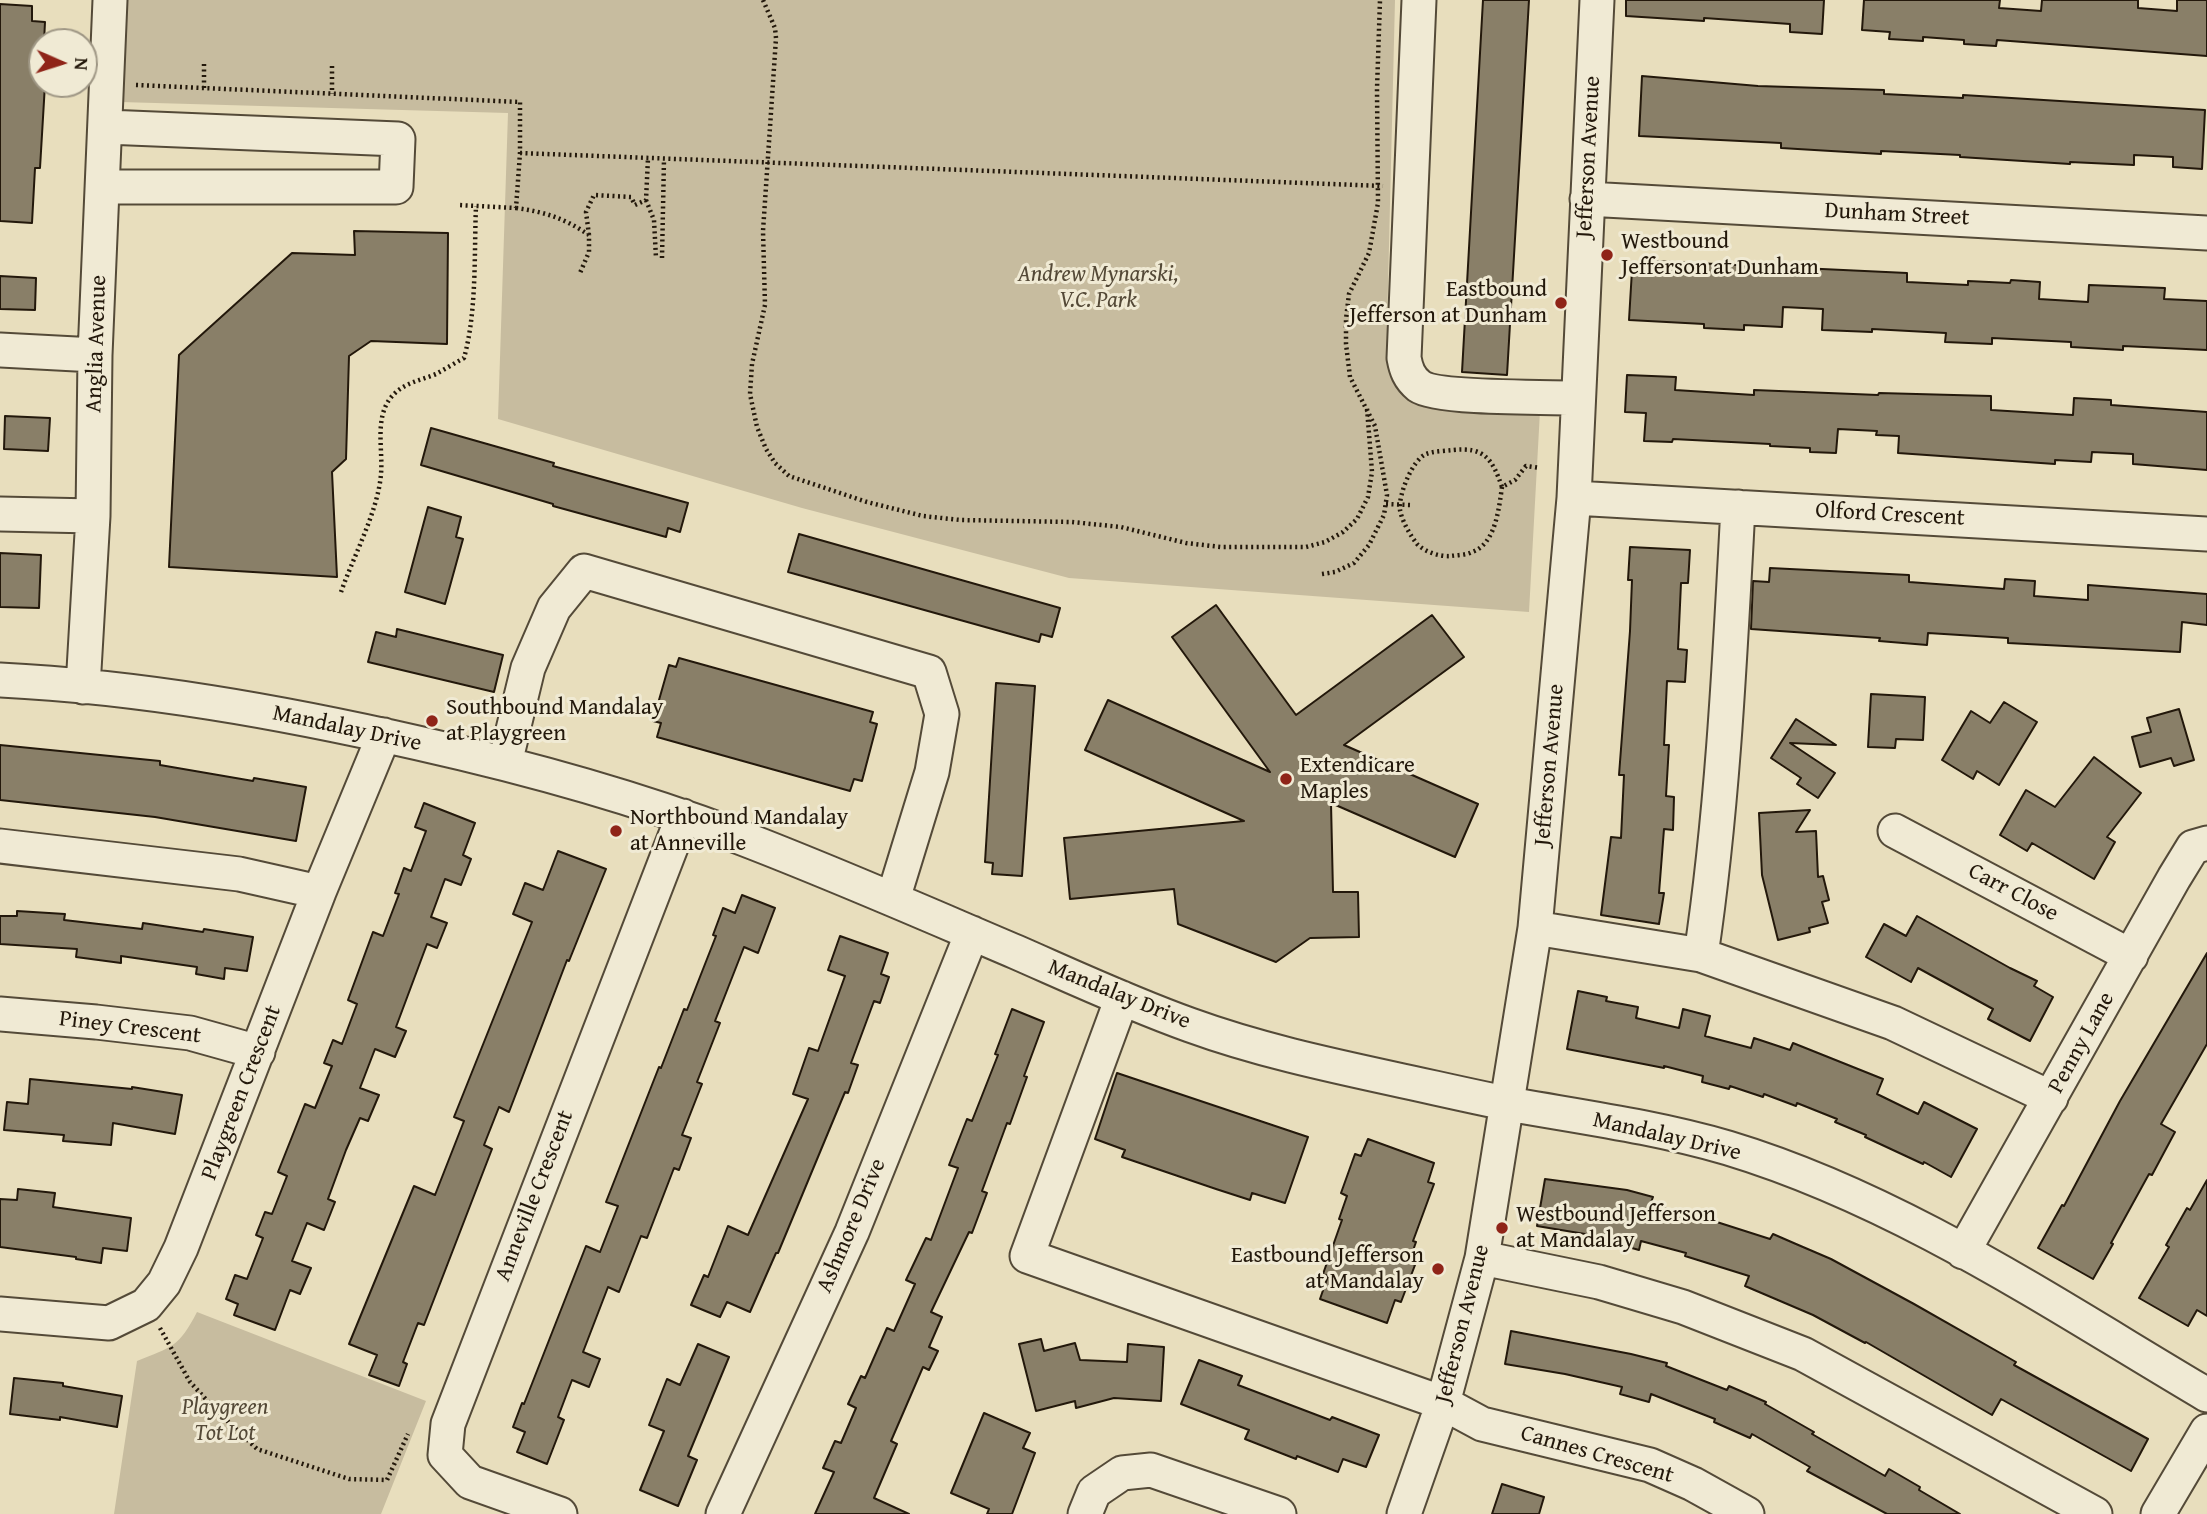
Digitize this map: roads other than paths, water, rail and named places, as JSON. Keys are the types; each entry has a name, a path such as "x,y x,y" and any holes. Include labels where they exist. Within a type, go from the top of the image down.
{"street":[{"name":"Anglia Avenue","path":"83,687 93,516 95,355 110,0"},
{"path":"1419,0 1395,186 1407,373 1420,387 1444,393 1577,398"},
{"name":"Jefferson Avenue","path":"1404,1514 1443,1403 1482,1258 1535,929 1574,498 1597,0"},
{"path":"103,187 396,187 398,139 106,127"},
{"name":"Dunham Street","path":"1587,199 2207,233"},
{"path":"0,350 95,355"},
{"name":"Olford Crescent","path":"1574,498 2207,534"},
{"path":"1701,955 1711,888 1726,708 1738,507"},
{"path":"0,514 93,516"},
{"path":"505,763 528,668 554,608 584,571 929,671 942,714 932,772 893,899"},
{"name":"Mandalay Drive","path":"0,680 83,687 275,713 505,763 682,816 893,899 1122,998 1194,1026 1302,1059 1508,1104 1645,1129 1736,1151 1810,1176 1964,1252 2207,1395"},
{"name":"Playgreen Crescent","path":"0,1314 109,1323 146,1305 164,1283 181,1248 319,892 384,736"},
{"name":"Anneville Crescent","path":"560,1514 470,1482 445,1455 449,1424 682,816"},
{"name":"Carr Close","path":"1895,831 2131,956"},
{"name":"Penny Lane","path":"1964,1252 2193,847 2207,843"},
{"path":"0,846 239,874 319,892"},
{"path":"1535,929 1701,955 1893,1023 2051,1098"},
{"name":"Ashmore Drive","path":"723,1514 852,1232 972,933"},
{"name":"Cannes Crescent","path":"1122,998 1027,1256 1443,1403 1482,1424 1650,1465 1693,1484 1748,1514"},
{"name":"Piney Crescent","path":"0,1014 96,1021 190,1033 258,1052"},
{"path":"1482,1258 1598,1282 1683,1307 1803,1354 2095,1514"},
{"path":"2158,1514 2207,1431"},
{"path":"1085,1514 1094,1492 1122,1473 1151,1470 1279,1514"}],"place":[{"name":"Westbound Jefferson at Dunham","path":"1607,255"},
{"name":"Eastbound Jefferson at Dunham","path":"1561,303"},
{"name":"Southbound Mandalay at Playgreen","path":"432,721"},
{"name":"Extendicare Maples","path":"1286,779"},
{"name":"Northbound Mandalay at Anneville","path":"616,831"},
{"name":"Westbound Jefferson at Mandalay","path":"1502,1228"},
{"name":"Eastbound Jefferson at Mandalay","path":"1438,1269"}],"park label":[{"name":"Andrew Mynarski, V.C. Park","path":"1098,288"},
{"name":"Playgreen Tot Lot","path":"225,1421"}]}
